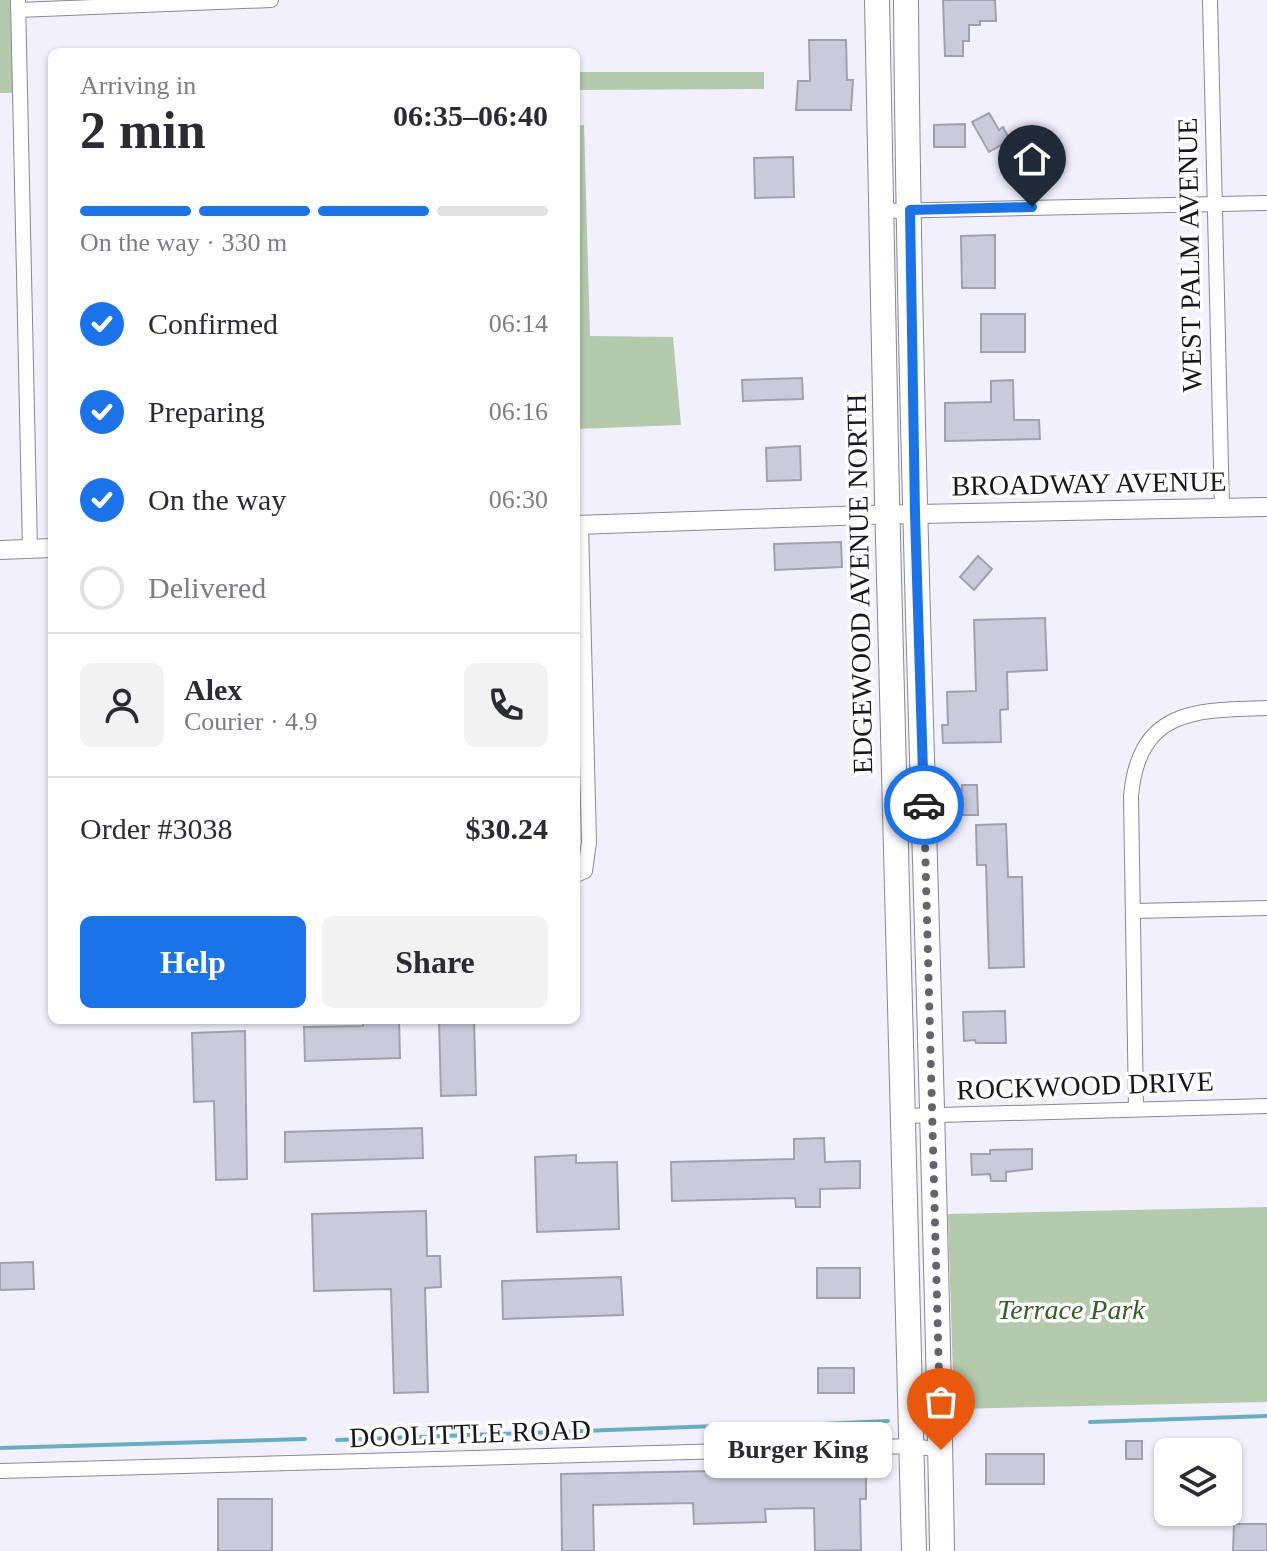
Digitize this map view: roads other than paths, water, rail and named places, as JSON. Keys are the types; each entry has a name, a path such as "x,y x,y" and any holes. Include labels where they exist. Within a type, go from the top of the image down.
{"main road":[{"name":"EDGEWOOD AVENUE NORTH","path":"877,0 914,1551"},
{"name":"EDGEWOOD AVENUE NORTH","path":"906,0 915,514 942,1551"}],"street":[{"path":"30,549 18,5 271,0"},
{"name":"WEST PALM AVENUE","path":"1210,0 1222,508"},
{"path":"881,211 1267,203"},
{"name":"BROADWAY AVENUE","path":"580,525 1267,507"},
{"path":"0,550 48,548"},
{"path":"580,583 589,842 580,873"},
{"path":"1136,1109 1133,773 1140,752 1167,722 1195,711 1267,708"},
{"path":"895,821 924,820"},
{"path":"1134,911 1267,908"},
{"name":"ROCKWOOD DRIVE","path":"904,1116 1267,1106"},
{"name":"DOOLITTLE ROAD","path":"0,1471 913,1446 941,1450"}],"waterway":[{"path":"1090,1422 1267,1416"},
{"path":"799,1425 888,1421"},
{"path":"337,1440 769,1424"},
{"path":"0,1448 305,1439"}],"place":[{"name":"Burger King","path":"941,1450"}],"park label":[{"name":"Terrace Park","path":"1071,1309"}]}
